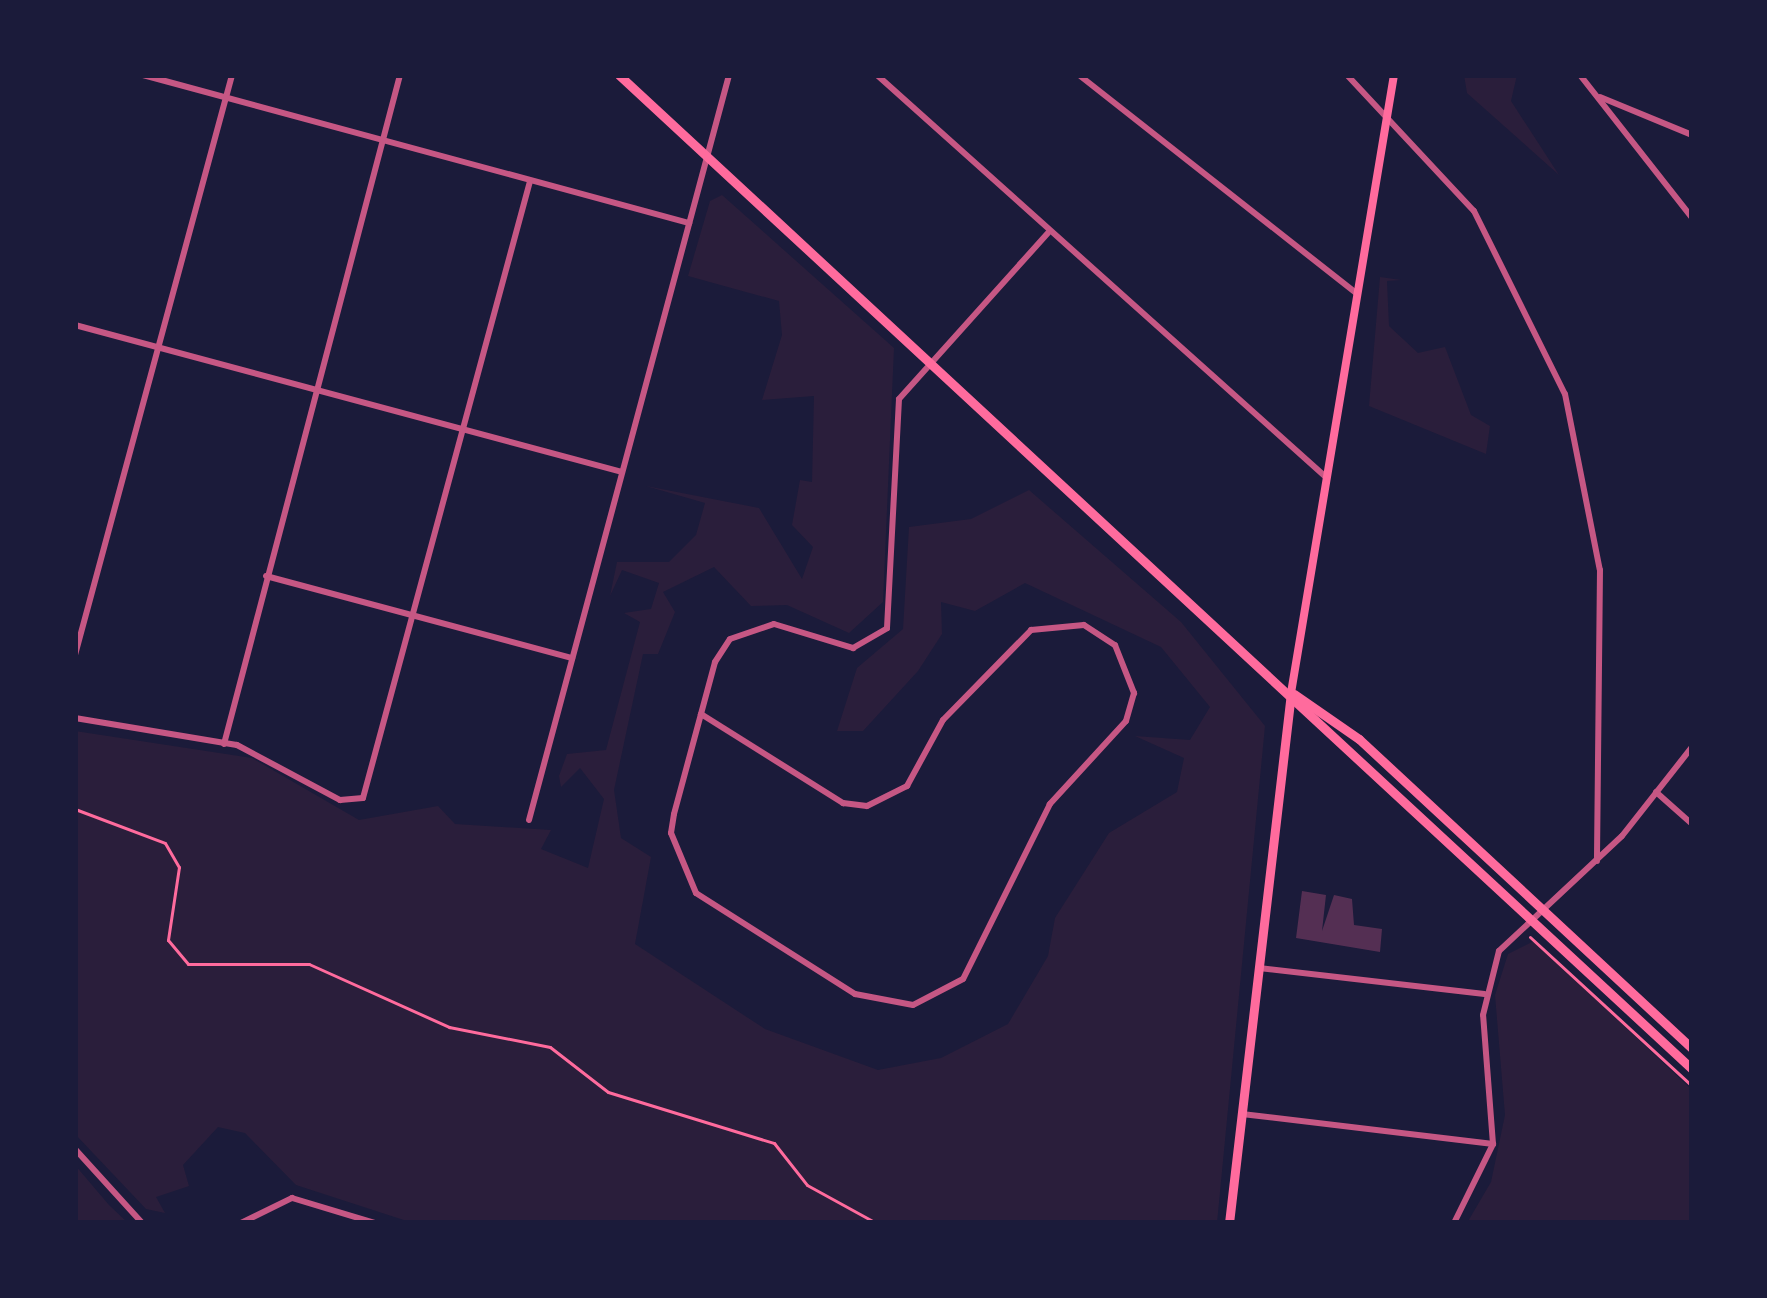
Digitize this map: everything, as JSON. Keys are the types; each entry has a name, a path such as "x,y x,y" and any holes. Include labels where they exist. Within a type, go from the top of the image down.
{"highway":[{"path":"619,75 1291,692 1527,920 1692,1069"},
{"path":"1291,692 1359,739 1541,913 1692,1048"},
{"path":"1229,1223 1291,692"}],"main road":[{"path":"1291,692 1394,75"}],"street":[{"path":"143,75 689,223"},
{"path":"75,655 232,75"},
{"path":"224,744 400,75"},
{"path":"529,820 729,75"},
{"path":"877,75 1048,233 1327,478"},
{"path":"1078,75 1358,294"},
{"path":"1347,75 1388,112 1500,252 1574,422 1600,570 1597,861"},
{"path":"1580,75 1692,218"},
{"path":"1597,96 1692,135"},
{"path":"75,718 224,744 352,802 368,790 530,181"},
{"path":"701,714 843,803 867,806 907,786 943,720 1031,630 1084,625 1106,638 1134,693 1126,722 1050,805 979,959 927,1001 855,994 704,898 673,856 701,714 720,652 744,630 782,624 848,648 884,632 898,409 931,361 1048,233"},
{"path":"75,325 622,472"},
{"path":"266,576 572,658"},
{"path":"1454,1223 1492,1144 1485,994 1527,920 1541,913 1597,861 1692,747"},
{"path":"1656,792 1692,824"},
{"path":"1259,968 1485,994"},
{"path":"1242,1114 1492,1144"},
{"path":"75,1149 142,1223"},
{"path":"241,1223 292,1198 375,1223"}],"path":[{"path":"75,809 165,843 179,867 168,940 188,964 309,964 449,1027 550,1047 608,1092 774,1143 807,1185 876,1223"},
{"path":"1530,937 1692,1086"},
{"path":"903,1223 940,1223"}],"shaded area":[{"path":"1464,75 1517,75 1511,101 1559,175 1467,93"},
{"path":"722,195 894,348 883,602 849,633 787,605 751,606 714,567 663,592 675,612 658,654 643,654 614,790 621,838 651,857 635,944 765,1029 878,1070 941,1058 1008,1024 1048,956 1055,918 1109,833 1177,792 1184,758 1135,736 1190,740 1210,707 1161,647 1025,583 975,611 941,602 942,634 918,671 863,731 837,731 857,668 903,629 909,527 971,519 1029,490 1181,622 1265,726 1217,1223 413,1223 296,1185 245,1133 218,1127 183,1165 189,1186 156,1197 165,1213 146,1209 75,1134 75,731 252,758 359,820 438,806 455,824 551,830 541,849 588,868 604,799 580,768 561,787 559,776 567,754 606,750 640,622 624,613 651,609 659,583 622,570 610,596 617,562 669,562 696,535 705,503 646,486 759,508 802,579 813,547 792,525 800,480 812,482 814,396 762,400 782,335 779,301 688,276 710,201"},
{"path":"1380,277 1401,280 1387,281 1389,326 1418,353 1445,347 1471,415 1490,426 1486,454 1369,406"},
{"path":"1534,941 1692,1090 1692,1223 1467,1223 1491,1182 1505,1115 1495,995 1508,954"},
{"path":"75,1165 109,1205 128,1223 75,1223"}],"building":[{"path":"1302,891 1326,895 1322,931 1334,895 1352,899 1354,925 1382,929 1380,952 1296,938"}]}
